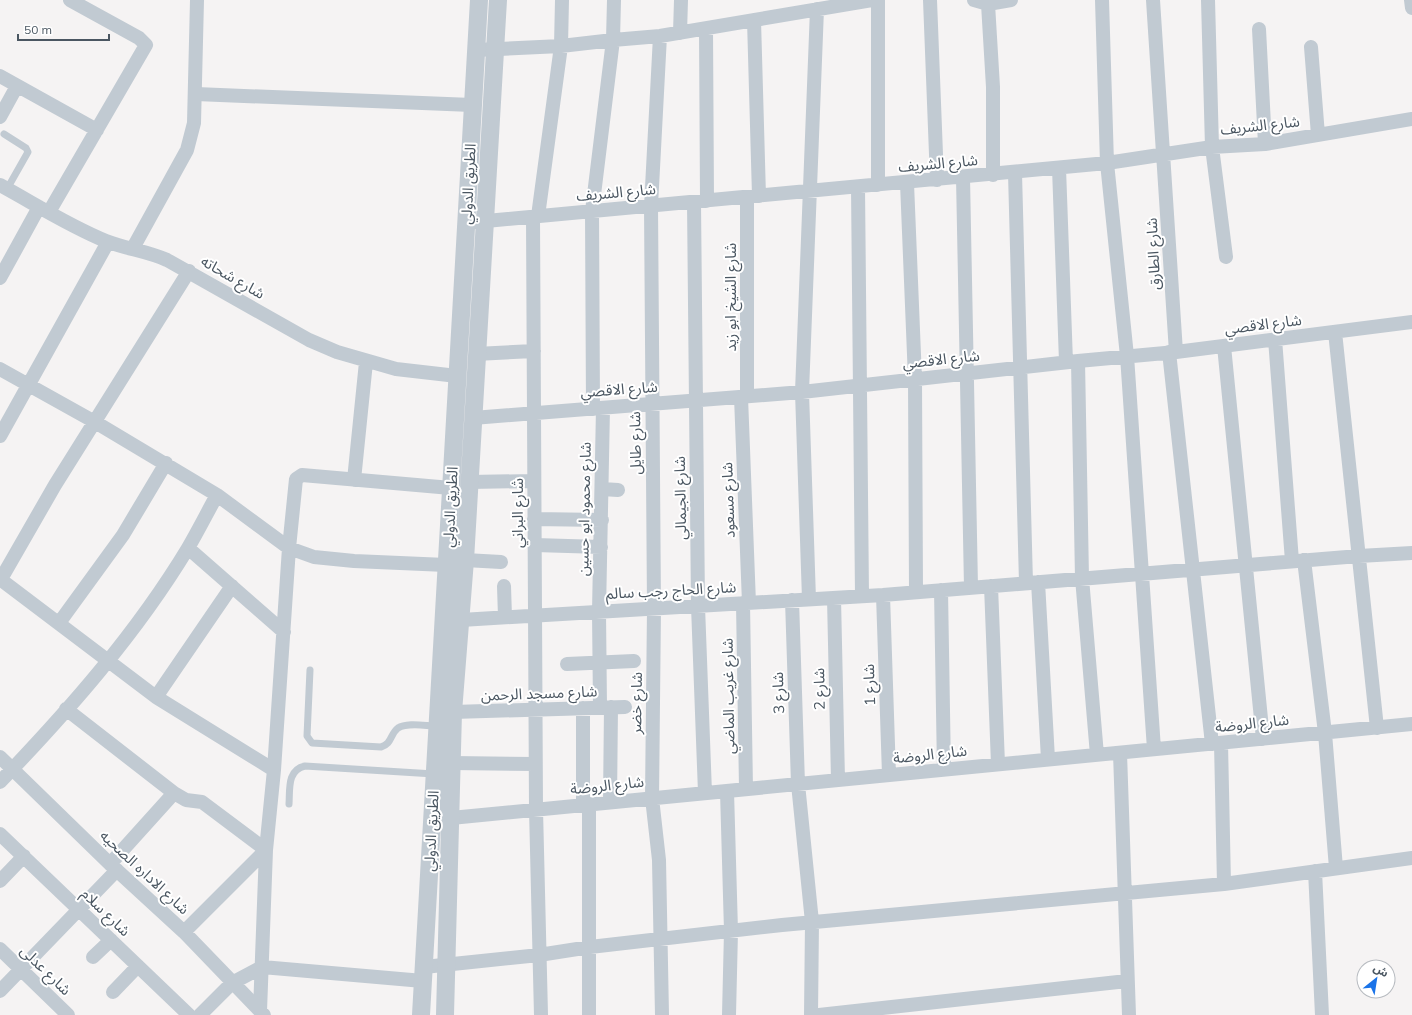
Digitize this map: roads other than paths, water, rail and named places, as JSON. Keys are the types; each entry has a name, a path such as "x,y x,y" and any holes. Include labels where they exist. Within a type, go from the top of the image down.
{"street":[{"path":"0,278 97,130 146,45 139,38 70,0"},
{"path":"133,248 187,150 194,123 196,94 197,0"},
{"name":"الطريق الدولي","path":"445,1015 451,818 454,625 446,565 479,0"},
{"name":"الطريق الدولي","path":"421,1015 437,726 466,560 476,354 498,0"},
{"name":"شارع البراني","path":"541,1015 535,764 534,351 536,216 561,46 562,0"},
{"name":"شارع محمود ابو حسين","path":"610,802 605,707 600,662 599,612 602,489 592,211 613,40 614,0"},
{"path":"680,33 681,0"},
{"path":"476,50 561,46 660,36 754,20 787,7 816,9 872,0"},
{"path":"878,0 878,185"},
{"path":"930,0 937,180"},
{"path":"993,175 993,86 981,2 1011,0"},
{"path":"1102,0 1107,163 1127,356 1154,749"},
{"name":"شارع الطارق","path":"1153,0 1164,155 1172,352 1192,569 1216,743 1224,884"},
{"path":"1208,0 1212,148 1226,257"},
{"path":"1411,0 1412,8"},
{"path":"809,599 802,392 808,192 816,9"},
{"name":"شارع الشيخ ابو زيد","path":"744,397 753,197 754,20"},
{"name":"شارع الجيمالي","path":"705,793 698,606 695,400 706,29"},
{"path":"1259,29 1265,144"},
{"name":"شارع طايل","path":"654,608 651,206 660,36"},
{"path":"1311,47 1318,135"},
{"path":"0,76 97,130"},
{"path":"0,117 17,86"},
{"path":"196,94 472,105"},
{"name":"شارع الشريف","path":"466,223 1015,173 1107,163 1212,148 1265,144 1412,119"},
{"path":"1059,168 1072,362 1082,578 1097,755"},
{"path":"1015,173 1019,368 1032,583 1048,760"},
{"path":"964,177 971,587"},
{"path":"907,183 915,379 916,592"},
{"name":"شارع شحاته","path":"4,187 44,210 108,242 156,255 309,340 366,362 426,374 457,376"},
{"path":"858,187 862,596"},
{"path":"1,432 108,242"},
{"path":"189,272 95,422 0,579 156,697 274,770"},
{"name":"شارع الاقصي","path":"473,411 534,413 802,392 1172,352 1412,322"},
{"path":"1335,332 1377,728"},
{"path":"1275,339 1298,561 1325,733 1336,868"},
{"path":"1224,346 1263,739"},
{"path":"476,354 534,351"},
{"path":"354,480 366,362"},
{"path":"0,369 166,463 217,495 289,548 314,557 354,561 446,565"},
{"name":"شارع مسعود","path":"744,397 746,603"},
{"path":"456,404 473,411"},
{"path":"59,623 123,535 166,463"},
{"path":"262,1013 266,850 274,770 289,548 296,479 302,475 451,488"},
{"path":"469,482 534,481"},
{"path":"602,489 618,490"},
{"path":"0,782 108,661 152,602 188,548 217,495"},
{"path":"534,519 602,520"},
{"path":"535,545 601,547"},
{"path":"188,548 284,632"},
{"name":"شارع الحاج رجب سالم","path":"454,625 505,617 883,595 1359,556 1412,557"},
{"path":"466,560 501,562"},
{"path":"156,697 232,586"},
{"path":"504,586 505,617"},
{"path":"991,586 998,764"},
{"path":"941,590 944,770"},
{"name":"شارع 1","path":"883,595 889,775"},
{"name":"شارع 2","path":"834,598 838,780"},
{"name":"شارع 3","path":"792,600 798,784 812,922 811,1015"},
{"name":"شارع غريب الماضي","path":"746,603 746,789"},
{"name":"شارع خضر","path":"654,608 652,798 659,860 662,939 662,1015"},
{"path":"567,664 634,661"},
{"name":"شارع مسجد الرحمن","path":"453,712 625,707"},
{"path":"583,708 590,946 589,1015"},
{"path":"66,709 174,794 186,800 202,802 266,850"},
{"name":"شارع الروضة","path":"451,818 1412,724"},
{"path":"1120,753 1129,1015"},
{"name":"شارع الاداره الصحيه","path":"0,757 184,932 262,1013"},
{"path":"452,763 535,764"},
{"path":"727,791 731,931 729,1015"},
{"path":"0,991 79,909 174,794"},
{"name":"شارع سلام","path":"0,834 189,1015"},
{"path":"184,932 266,850"},
{"path":"0,881 24,856"},
{"path":"200,1015 232,983 262,967 424,974 446,965 539,955 590,946 812,922 1124,892 1224,884 1412,858"},
{"path":"1315,871 1322,1015"},
{"path":"93,958 111,940"},
{"name":"شارع عدلى","path":"0,949 68,1015"},
{"path":"113,992 138,966"},
{"path":"819,1015 1127,981"}],"lane":[{"path":"4,134 26,148 28,152 4,187"},
{"path":"310,670 307,736 312,743 381,747 388,744 396,730 402,726 437,726"},
{"path":"289,804 292,774 295,770 305,766 434,774"}]}
